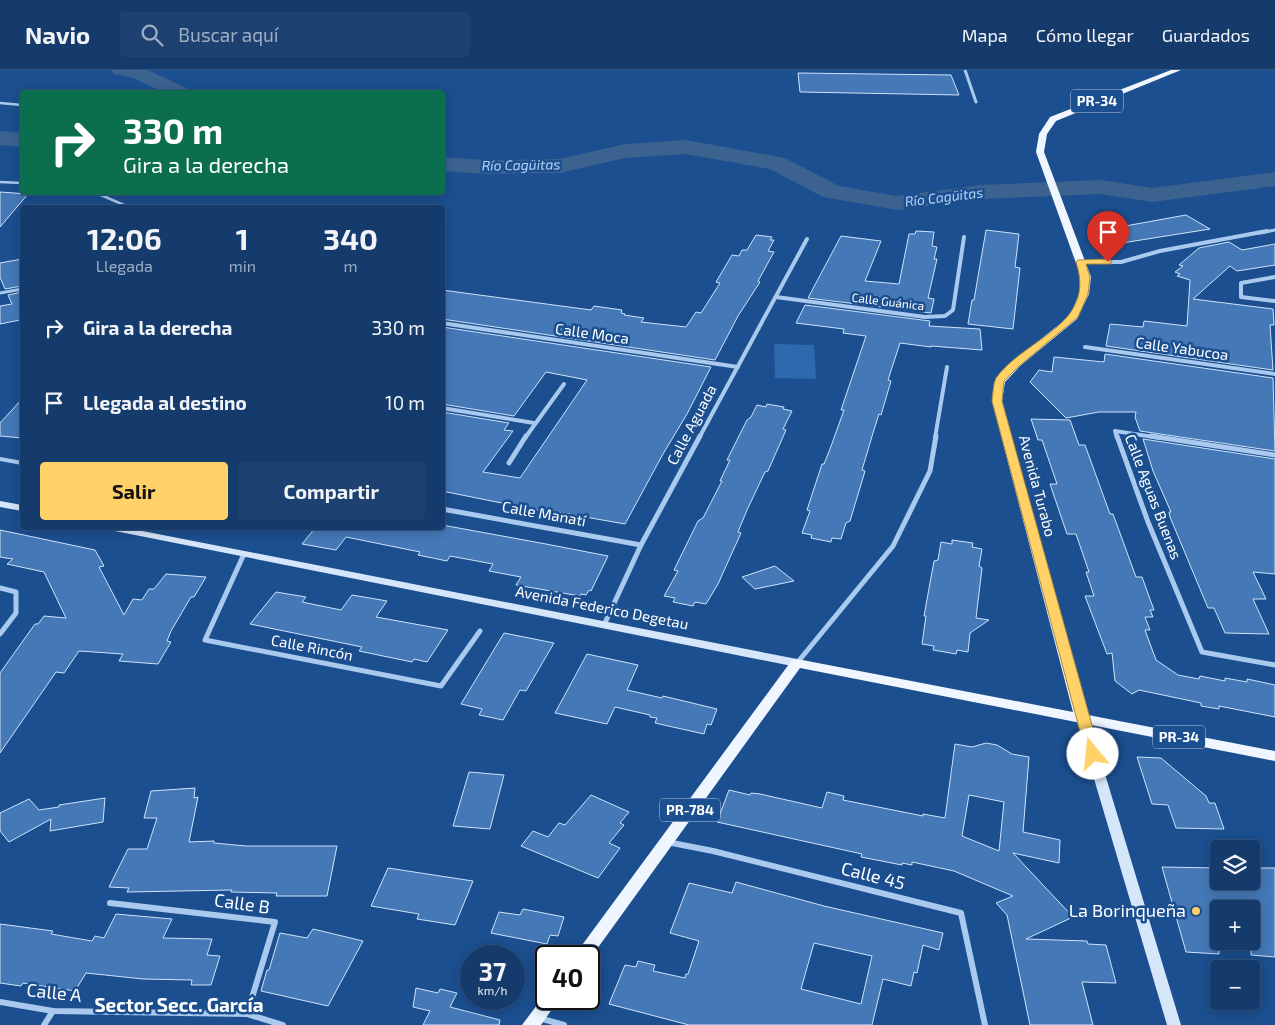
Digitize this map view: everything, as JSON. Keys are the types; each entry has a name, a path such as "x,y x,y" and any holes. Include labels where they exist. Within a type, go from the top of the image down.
{"main road":[{"name":"Avenida Turabo","path":"1082,718 997,401 1000,381 1016,364 1074,317 1084,294 1086,278 1040,152 1041,136 1053,119 1171,71"},
{"name":"Avenida Federico Degetau","path":"797,663 1082,718"},
{"name":"PR-784","path":"590,945 797,663"},
{"name":"PR-34","path":"1082,718 1275,756"},
{"path":"534,1021 542,1010"}],"street":[{"path":"965,70 976,102"},
{"path":"1081,262 1121,262 1160,251 1275,230"},
{"name":"Calle Guánica","path":"776,297 925,317 945,316 953,310 964,237"},
{"name":"Calle Aguada","path":"604,625 641,545 776,297 806,238"},
{"path":"1275,277 1241,283 1241,297 1275,301"},
{"name":"Calle Moca","path":"445,323 738,367"},
{"name":"Calle Yabucoa","path":"1085,347 1275,374"},
{"path":"797,663 893,546 930,471 947,367"},
{"path":"509,463 534,423 564,384"},
{"path":"445,408 534,423"},
{"name":"Calle Aguas Buenas","path":"1275,455 1115,431 1148,522 1202,652 1275,665"},
{"path":"0,504 20,508"},
{"name":"Calle Manatí","path":"445,510 641,545"},
{"name":"Avenida Federico Degetau","path":"133,530 244,554 797,663"},
{"name":"Calle Rincón","path":"244,554 204,640 441,686 480,631"},
{"path":"0,588 16,592 16,613 0,634"},
{"name":"Avenida Turabo","path":"1082,718 1174,1025"},
{"name":"Calle 45","path":"666,842 713,851 960,913 985,1025"},
{"name":"Calle B","path":"110,903 275,922 247,1014"},
{"name":"Calle A","path":"0,1002 53,1011 247,1014 283,1025"},
{"path":"44,1025 53,1011"},
{"path":"534,1021 564,1025"}],"lane":[{"path":"0,103 20,105"},
{"path":"0,182 20,183"},
{"path":"101,195 124,205"},
{"path":"0,293 20,288"},
{"path":"0,459 20,463"}],"shaded area":[{"path":"774,344 814,345 816,379 775,378"}],"building":[{"path":"798,73 951,75 959,95 800,92"},
{"path":"0,192 27,195 0,227"},
{"path":"1186,215 1210,229 1122,243 1103,230"},
{"path":"986,230 1019,234 1015,267 1020,268 1013,329 968,324"},
{"path":"916,231 934,232 932,246 937,247 934,259 937,259 928,298 934,299 931,313 808,298 841,236 881,241 865,281 899,284 909,234 915,234"},
{"path":"756,235 772,237 770,240 774,240 768,251 774,252 758,281 760,282 738,316 715,360 445,319 445,290 591,310 594,306 622,310 621,313 624,315 644,318 641,322 686,327 696,312 701,313 720,283 716,282 732,255 739,256 742,250 747,250"},
{"path":"1229,242 1242,250 1275,244 1275,265 1237,271 1230,266 1193,299 1273,309 1274,325 1270,325 1273,370 1106,346 1110,324 1143,327 1144,321 1187,326 1190,280 1177,276 1180,274 1175,272 1183,266 1179,265 1199,248"},
{"path":"20,259 20,286 5,289 0,277 0,263"},
{"path":"20,292 20,320 0,324 0,306 12,304 8,295"},
{"path":"805,305 930,321 929,326 980,329 982,350 900,343 888,380 891,381 881,415 879,414 862,470 865,471 850,521 846,523 841,539 832,538 831,542 811,538 812,535 802,533 810,511 807,510 822,464 824,464 844,410 841,410 866,336 843,333 844,329 796,323"},
{"path":"445,327 711,367 687,414 625,524 557,512 556,514 445,492 445,412 509,423 504,430 513,431 483,472 520,478 587,380 546,372 514,416 445,404"},
{"path":"1105,354 1273,378 1275,451 1140,431 1135,417 1136,412 1099,412 1066,418 1030,382 1039,370 1052,372 1054,357 1104,362"},
{"path":"20,401 20,438 0,436 0,423"},
{"path":"767,404 784,407 783,409 792,411 783,429 786,430 768,471 765,472 747,510 738,532 741,533 718,584 706,604 695,602 693,606 673,602 675,598 664,596 678,571 674,570 698,521 703,518 722,481 720,481 730,460 727,460 747,420 751,417 757,405 766,407"},
{"path":"1031,419 1070,420 1079,445 1085,445 1110,514 1113,514 1136,577 1142,577 1154,610 1150,610 1153,617 1145,617 1150,630 1145,630 1156,660 1178,675 1199,679 1200,676 1225,681 1225,678 1247,682 1247,679 1275,685 1275,717 1219,706 1219,709 1201,706 1201,703 1139,690 1132,694 1115,681 1112,653 1107,654 1085,596 1094,596 1086,572 1089,572 1076,534 1067,534 1050,484 1057,484 1042,440 1038,440"},
{"path":"1143,439 1275,459 1275,574 1253,572 1266,599 1253,599 1269,634 1225,633 1214,608 1208,608 1170,517 1169,512 1171,512 1153,471"},
{"path":"445,526 608,556 591,591 589,590 586,595 581,594 580,596 516,585 521,577 489,571 493,564 450,556 447,561 418,555 420,552 346,537 336,550 302,544 313,530 445,530"},
{"path":"0,530 95,550 104,566 99,567 124,615 133,599 142,600 149,589 154,589 166,574 206,577 194,597 191,597 171,631 167,641 171,642 158,664 119,661 123,654 79,651 64,673 56,672 0,753 0,673 35,624 38,624 44,616 66,618 44,572 7,564 13,559 0,557"},
{"path":"952,540 973,543 972,547 982,549 979,566 982,568 976,618 989,620 970,633 968,652 957,650 956,654 933,650 934,646 922,644 926,616 924,616 934,561 938,560 941,542 952,544"},
{"path":"775,566 794,581 755,589 742,577"},
{"path":"276,592 306,597 302,602 341,610 352,595 387,601 376,617 448,630 427,662 414,659 412,662 359,651 362,647 250,624"},
{"path":"504,633 554,643 526,691 520,690 503,720 479,715 482,709 461,704"},
{"path":"587,654 638,665 627,690 662,698 663,696 717,709 711,725 707,724 704,734 655,723 657,718 650,717 650,715 615,707 607,724 555,713"},
{"path":"986,743 997,745 1012,754 1029,757 1023,832 1060,840 1059,863 1013,853 1073,917 1026,939 1087,941 1088,944 1106,945 1116,983 1082,982 1093,1025 1030,1025 1007,915 996,903 1013,896 954,871 912,862 912,865 902,863 902,865 861,857 862,854 717,822 729,790 750,795 751,793 760,794 822,808 827,792 844,796 843,800 923,816 923,814 945,818 955,744 972,747","holes":["969,795 1004,802 999,851 962,836"]},
{"path":"1137,757 1161,758 1206,796 1209,803 1215,803 1224,829 1176,828 1168,805 1152,804"},
{"path":"469,772 504,775 490,829 453,826"},
{"path":"195,788 194,798 198,797 189,842 214,841 214,843 246,846 337,846 327,896 276,896 277,893 231,892 232,890 127,892 129,888 109,887 128,849 147,849 157,818 144,818 151,791"},
{"path":"591,795 629,812 620,823 624,825 609,843 620,848 598,878 521,846 533,831 548,837 559,823 565,825"},
{"path":"105,798 103,822 50,831 51,819 9,842 0,831 0,813 29,799 39,810"},
{"name":"La Borinqueña","path":"1162,867 1210,868 1210,890 1260,890 1260,868 1275,868 1275,957 1251,955 1251,950 1260,950 1260,900 1210,900 1210,950 1219,950 1219,954 1186,952"},
{"path":"388,868 473,881 455,925 417,919 419,914 371,906"},
{"path":"736,882 824,906 943,933 939,950 923,945 917,973 914,972 911,986 883,979 872,1025 689,1025 609,1004 625,965 636,967 638,961 655,965 653,971 685,978 686,974 688,974 699,941 670,933 689,883 732,893","holes":["814,943 872,956 861,1004 801,989"]},
{"path":"523,909 564,917 558,936 550,935 547,944 491,933 499,912 520,915"},
{"path":"116,914 172,919 163,938 212,939 207,955 220,956 211,985 191,985 192,980 143,979 86,973 75,991 23,983 21,986 0,983 0,924 53,931 51,934 92,941 95,936 104,938"},
{"path":"313,929 363,941 328,1006 261,991 280,933 307,938"},
{"path":"416,988 438,993 440,989 457,993 450,1007 500,1020 499,1025 423,1025 430,1011 413,1007"}],"waterway":[{"name":"Río Cagüitas","path":"121,70 138,73 175,90"},
{"path":"0,138 20,140"},
{"name":"Río Cagüitas","path":"445,164 485,167 560,166 625,151 686,147 777,163 832,192 897,203 980,192 1101,187 1152,195 1275,179"}],"place":[{"name":"La Borinqueña","path":"1196,911"}],"district":[{"name":"Sector Secc. García","path":"179,1005"}],"route":[{"path":"1093,754 997,401 1000,381 1016,364 1074,317 1084,294 1086,278 1081,262 1108,262"}]}
